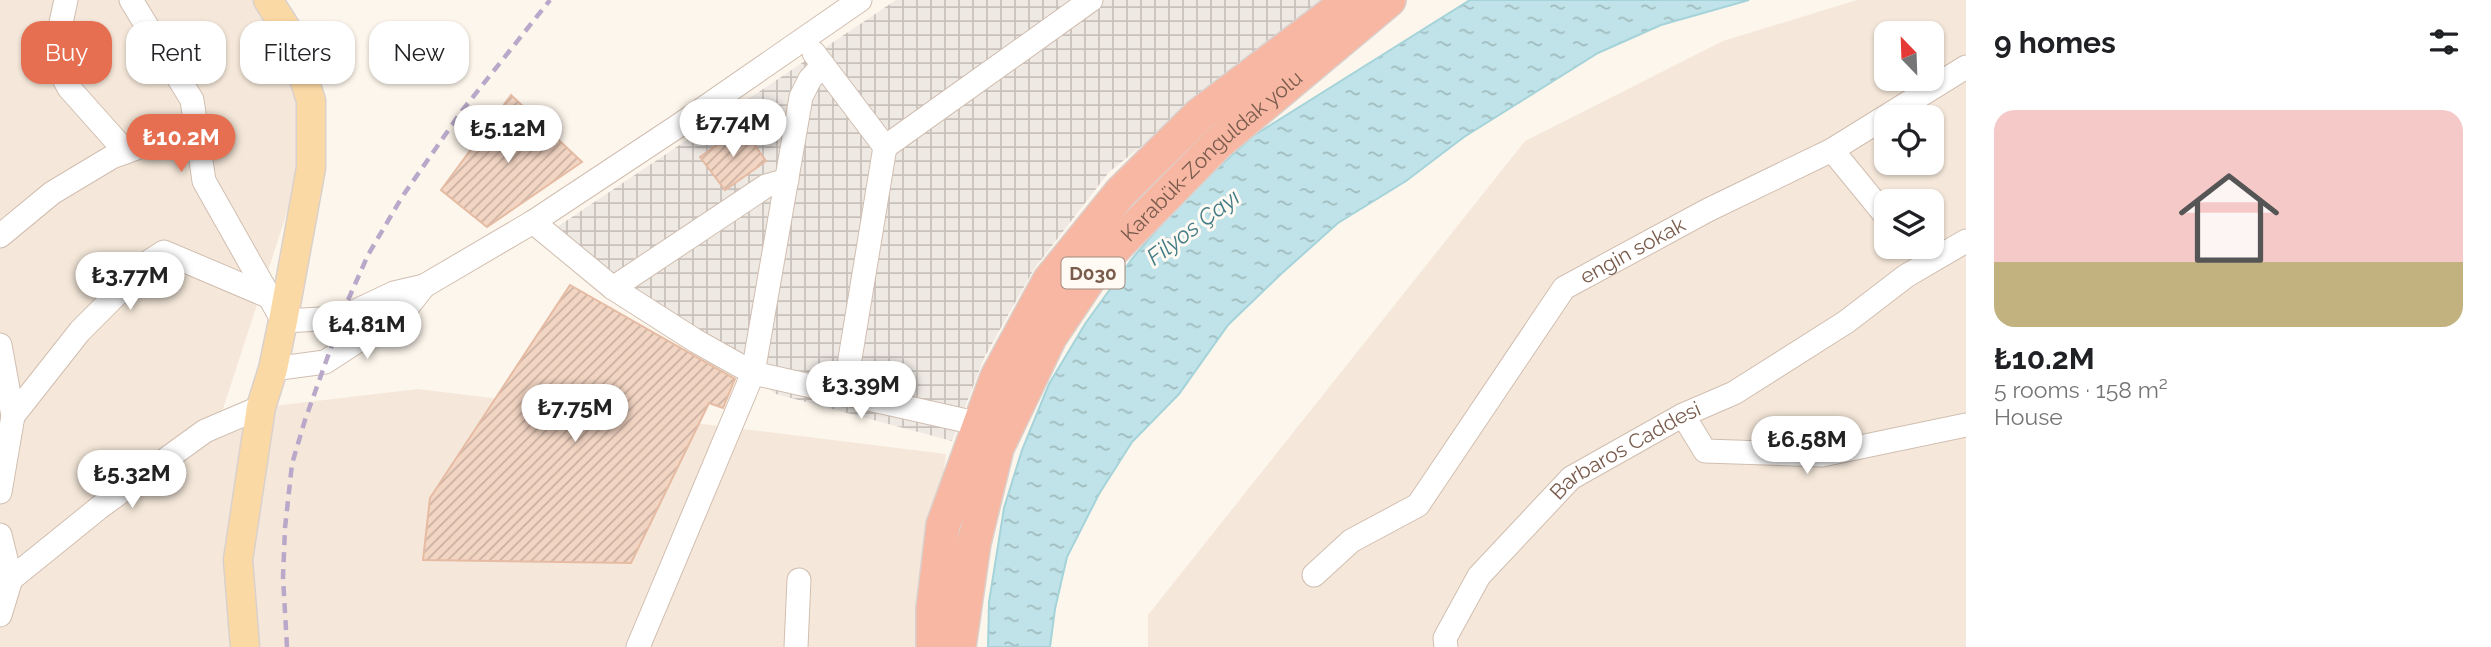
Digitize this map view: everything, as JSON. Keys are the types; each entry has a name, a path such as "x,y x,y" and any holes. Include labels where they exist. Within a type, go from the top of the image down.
{"highway":[{"name":"Karabük-Zonguldak yolu","path":"933,647 933,609 943,525 997,377 1049,281 1121,192 1199,115 1350,0"},
{"name":"Karabük-Zonguldak yolu","path":"960,647 974,542 997,448 1057,327 1099,264 1218,144 1389,0"}],"main road":[{"path":"245,647 238,560 261,407 273,369 277,309 311,168 311,101 291,36 268,0"}],"street":[{"path":"66,0 53,59 68,88 126,152"},
{"path":"131,0 192,100 204,181 277,309"},
{"path":"13,416 80,331 150,261 164,252 277,309 341,318 394,293 424,286 533,222 860,0"},
{"path":"844,395 885,147 1091,0"},
{"path":"803,39 885,147"},
{"path":"638,647 753,373 802,97 810,79 823,65"},
{"name":"engin sokak","path":"1314,575 1351,541 1418,505 1564,288 1707,210 1832,150 1966,67"},
{"path":"0,236 52,193 112,157 196,126"},
{"path":"1832,150 1874,201"},
{"path":"613,288 765,186 787,180"},
{"path":"533,222 613,288 696,341 753,373 980,424"},
{"name":"Barbaros Caddesi","path":"1944,248 1966,241"},
{"name":"Barbaros Caddesi","path":"1446,647 1445,638 1479,576 1571,478 1683,415 1734,393 1846,322 1906,276 1917,259"},
{"path":"273,369 325,362 405,310 424,286"},
{"path":"0,345 13,416 0,492"},
{"path":"11,579 100,506 205,431 261,407"},
{"path":"1683,415 1705,451 1822,455 1961,433"},
{"path":"0,535 11,579 0,615"},
{"path":"796,647 799,580"}],"shaded area":[{"path":"0,0 253,0 268,21 240,21 240,84 295,84 309,145 222,412 418,389 946,454 922,647 0,647"},
{"path":"896,0 1326,0 1109,172 1034,269 984,358 952,441 776,394 551,231"},
{"path":"1857,0 1966,0 1966,647 1148,647 1148,615 1525,141 1723,41"}],"water":[{"name":"Filyos Çayı","path":"1470,0 1749,0 1661,25 1598,53 1464,137 1406,181 1338,223 1228,325 1179,394 1132,442 1099,494 1067,557 1055,609 1050,647 988,647 989,602 1004,508 1022,450 1049,384 1085,324 1131,260 1182,200 1253,136"}],"building":[{"path":"511,95 582,162 487,227 441,190"},
{"path":"742,127 766,161 725,190 700,157"},
{"path":"570,285 735,379 723,408 709,403 631,563 423,560 430,498"}],"railway":[{"path":"287,647 283,577 292,464 348,300 368,255 402,197 461,112 550,0"}]}
